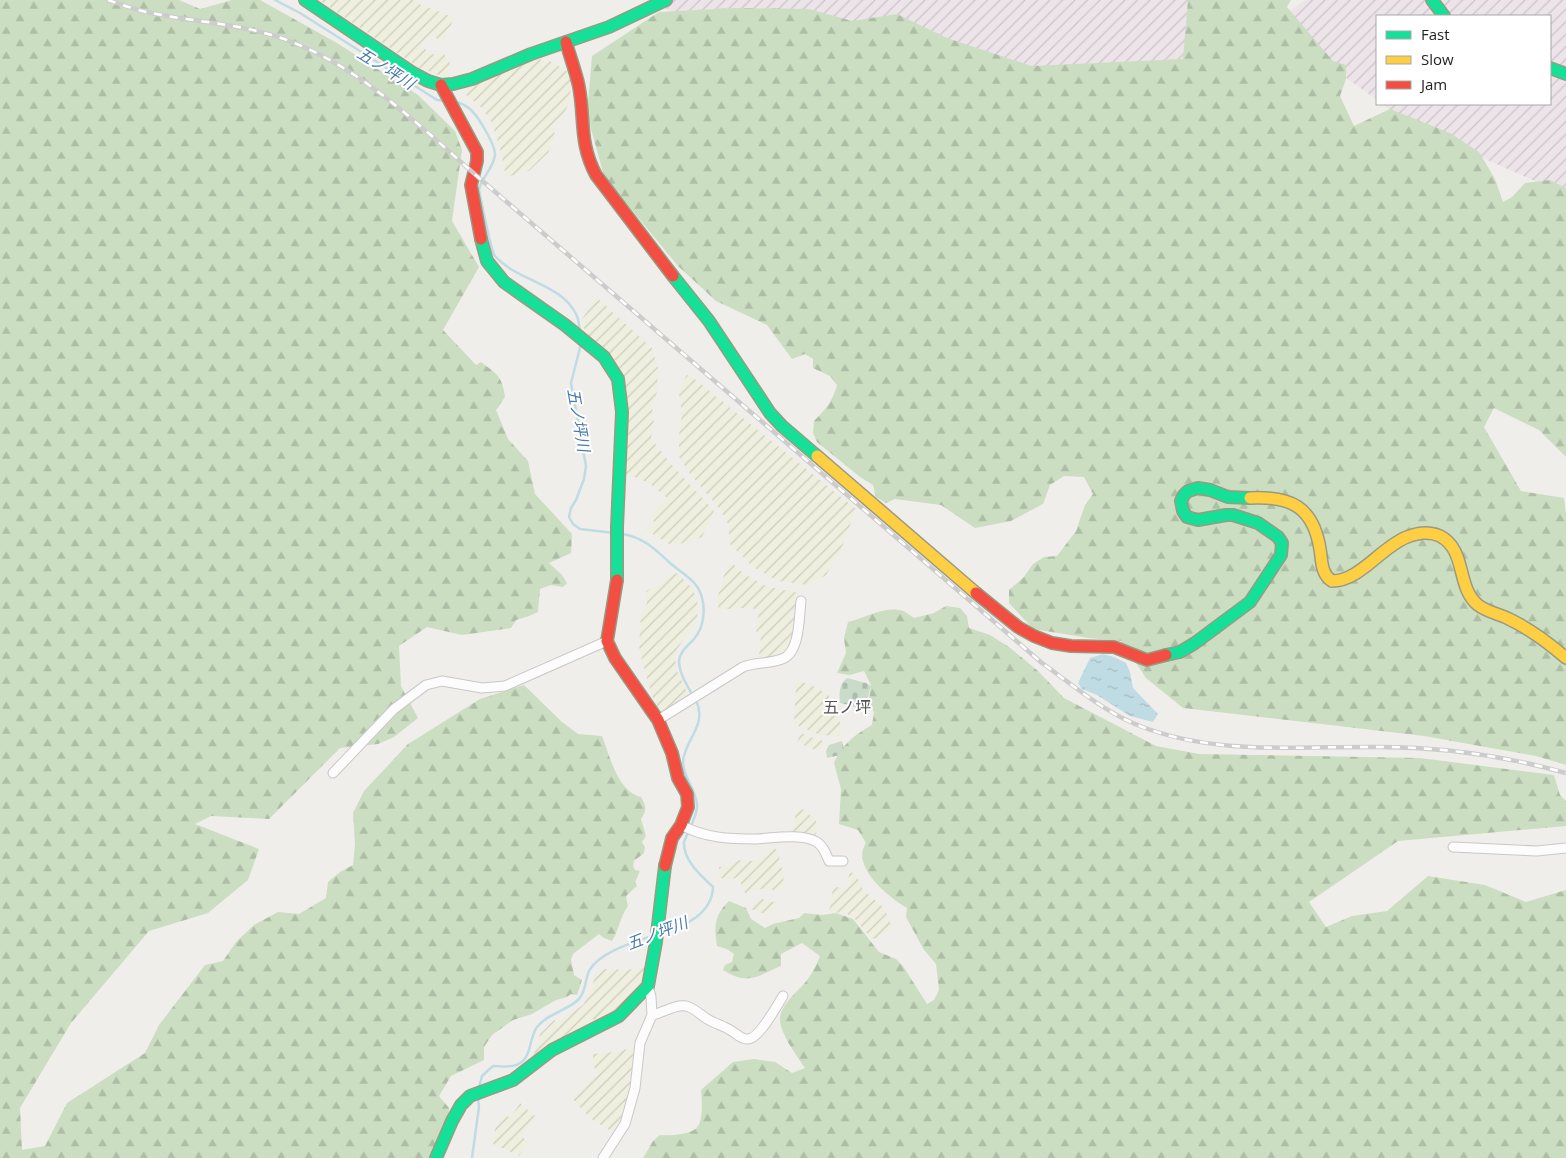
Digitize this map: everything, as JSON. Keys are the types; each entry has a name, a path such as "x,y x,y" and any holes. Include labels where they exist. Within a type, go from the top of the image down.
{"street":[{"path":"305,0 413,73 442,89 477,152 478,160 471,185 482,245 488,262 504,282 566,325 604,357 618,380 622,412 617,575 607,641 615,658 658,720 672,753 678,778 688,799 687,814 682,825 672,838 666,858 656,942 648,986 652,1015 640,1043 635,1088 625,1124 603,1158"},
{"path":"442,89 472,79 531,54 609,27 666,0"},
{"path":"1432,0 1443,15"},
{"path":"566,42 579,87 582,131 589,162 596,176 704,314 770,413 782,426 957,578 1018,627 1034,636 1052,642 1071,646 1114,647 1147,660 1180,652 1250,602 1281,556 1283,549 1280,538 1252,520 1228,515 1206,521 1196,521 1189,518 1184,513 1181,501 1186,492 1198,486 1234,498 1282,499 1294,503 1306,514 1314,529 1320,543 1324,570 1333,581 1342,581 1358,571 1393,543 1408,536 1422,533 1435,534 1449,541 1455,549 1470,593 1477,605 1509,618 1566,658"},
{"path":"1551,68 1566,74"},
{"path":"658,720 743,667 752,663 784,658 791,651 797,638 801,601"},
{"path":"333,773 394,709 426,685 442,681 482,688 505,686 607,641"},
{"path":"682,825 695,833 713,837 758,839 783,836 807,839 817,842 824,848 829,861 843,861"},
{"path":"1453,846 1537,851 1566,848"},
{"path":"436,1158 452,1121 461,1105 470,1096 513,1080 552,1050 619,1016 648,986"},
{"path":"652,1015 661,1014 681,1006 688,1007 708,1020 728,1028 747,1040 752,1038 762,1028 783,996"}],"shaded area":[{"path":"653,0 1188,0 1188,69 1035,75 724,47"},
{"path":"1305,0 1566,0 1566,195 1416,128 1383,105 1551,105 1551,15 1376,15 1376,99 1339,73 1283,16"}],"green space":[{"path":"0,0 179,0 200,9 232,0 260,0 337,43 418,95 455,131 462,150 452,221 479,267 443,330 476,365 481,362 501,380 505,397 496,410 508,439 528,461 535,494 572,534 571,553 549,563 562,575 567,583 563,587 551,585 540,589 538,612 516,620 511,628 462,635 427,627 399,646 401,686 418,718 394,737 378,744 340,748 269,819 211,816 195,824 259,849 248,880 208,913 149,931 71,1023 20,1108 22,1150 45,1146 67,1103 145,1053 159,1025 205,965 223,961 236,942 254,925 278,912 299,914 326,898 328,882 340,872 353,865 355,844 353,813 364,791 408,744 480,699 524,685 562,722 578,734 602,736 620,780 626,788 641,797 644,803 645,811 641,819 646,836 642,842 645,847 644,853 634,861 633,866 635,870 640,871 635,882 637,886 626,896 628,906 612,941 599,934 573,954 571,960 574,975 582,980 577,995 571,994 556,1000 532,1014 513,1020 492,1035 484,1047 484,1060 451,1076 439,1096 449,1108 448,1119 430,1158 0,1158"},
{"path":"319,0 419,0 419,4 453,17 444,42 430,35 421,47 435,55 442,51 450,62 449,76 441,76 420,68"},
{"path":"1188,0 1291,0 1287,7 1333,61 1346,65 1346,79 1340,96 1354,126 1390,109 1450,133 1479,152 1495,179 1503,202 1512,197 1525,183 1550,180 1566,188 1566,457 1539,430 1494,408 1484,427 1521,491 1564,498 1566,514 1566,765 1536,756 1424,736 1183,708 1146,678 1121,641 1033,629 1009,603 1009,590 1023,578 1033,564 1044,557 1057,556 1076,531 1085,505 1093,494 1084,477 1064,476 1050,485 1043,504 1011,521 975,528 941,505 895,499 886,503 876,497 873,485 860,477 817,442 813,433 814,421 828,405 837,385 830,376 813,368 813,359 805,354 792,359 767,325 716,301 678,266 604,176 587,114 592,56 659,12 735,8 809,9 852,21 897,14 947,38 1032,66 1183,59"},
{"path":"537,59 550,61 571,75 568,106 562,117 553,124 555,137 548,153 529,171 506,177 500,148 491,121 479,105 465,93 469,88 494,75"},
{"path":"596,297 652,348 658,368 657,392 652,405 654,425 651,438 671,464 714,511 702,537 673,546 646,530 655,523 650,516 667,498 649,483 625,473 624,378 617,362 586,336 582,319"},
{"path":"687,375 692,377 856,509 840,552 826,575 808,585 778,581 753,567 729,543 729,525 718,507 691,475 679,457 682,414 679,394 681,385"},
{"path":"732,563 744,574 766,586 798,593 794,637 785,653 778,657 759,657 761,634 756,633 759,609 718,610 718,596 723,578 729,564"},
{"path":"677,573 692,588 697,599 698,612 696,623 677,649 675,659 677,671 689,696 661,713 653,698 642,661 639,646 641,614 647,603 646,591"},
{"path":"946,606 960,608 967,616 969,628 990,635 1009,647 1038,671 1064,698 1156,746 1199,754 1420,758 1554,775 1560,795 1566,801 1566,826 1398,841 1309,902 1326,927 1352,916 1387,911 1428,876 1485,885 1526,902 1566,890 1566,1158 643,1158 653,1141 660,1135 680,1134 691,1131 698,1126 701,1119 701,1090 733,1062 754,1059 775,1062 792,1073 805,1068 783,1032 780,1020 783,1008 810,976 820,956 802,943 781,954 781,966 759,976 739,978 723,970 725,965 732,962 734,954 727,949 717,946 716,922 720,911 729,901 746,908 751,919 765,928 773,924 799,918 804,913 822,915 836,913 853,919 879,952 896,959 903,966 927,1004 934,1000 939,990 936,964 924,950 906,917 907,908 881,889 867,871 862,852 866,843 858,830 839,824 841,789 834,763 849,741 872,725 874,713 869,700 871,685 864,671 850,675 837,673 846,653 844,638 848,622 880,611 893,609 903,611 914,618 934,613"},
{"path":"847,678 871,686 868,697 870,707 862,709 840,703 840,689 842,683"},
{"path":"797,681 811,685 829,695 832,709 842,726 838,736 820,735 794,724"},
{"path":"801,733 826,742 818,750 812,749 797,742"},
{"path":"842,741 845,754 827,758 826,751 829,745"},
{"path":"797,807 815,819 818,826 815,837 792,834"},
{"path":"773,848 779,854 780,865 784,871 783,889 758,889 746,895 738,877 732,879 719,878 719,867 730,866 739,860 752,861 759,859 764,857"},
{"path":"851,872 856,875 863,890 883,907 887,914 891,925 889,930 878,938 872,939 854,918 845,913 829,912 833,887 848,888 849,874"},
{"path":"760,898 777,902 770,916 751,909"},
{"path":"648,967 646,979 622,1007 598,1023 593,1019 583,1024 585,1029 528,1062 534,1054 540,1034 554,1020 557,1022 583,1005 592,989 595,974 605,969 626,970"},
{"path":"634,1048 628,1102 623,1120 611,1131 593,1120 572,1098 598,1074 593,1065 593,1054"},
{"path":"520,1103 535,1116 521,1136 529,1142 519,1156 493,1144 495,1129 504,1114 510,1118"}],"water":[{"path":"1103,654 1126,663 1133,688 1158,714 1153,722 1130,716 1097,695 1082,689 1078,683 1090,658"}],"waterway":[{"name":"五ノ坪川","path":"275,0 300,13 437,100 445,101"},
{"name":"五ノ坪川","path":"455,102 472,111 486,132 495,151 494,160 479,190 495,256 515,272 551,289 561,296 577,316 580,331"},
{"name":"五ノ坪川","path":"581,344 571,383 586,466 584,479 569,517 573,524 580,529 614,533"},
{"name":"五ノ坪川","path":"622,534 648,544 690,579 700,591 704,612 701,627 694,639 683,651 679,661 682,674 693,696"},
{"name":"五ノ坪川","path":"662,933 680,927 696,918 708,905 713,887 694,867 684,849 684,842 697,810 695,795 685,773 683,762 684,754 699,718 696,700"},
{"name":"五ノ坪川","path":"479,1087 482,1076 493,1066 512,1066 524,1060 537,1027 541,1022 579,999 583,993 589,971 594,964 617,949 652,936"},
{"name":"五ノ坪川","path":"472,1158 479,1107 478,1097"}],"railway":[{"path":"108,0 151,13 239,27 268,34 299,45 357,77 411,118 1042,663 1090,698 1127,720 1169,735 1198,742 1228,746 1289,748 1403,747 1497,757 1566,773"}],"traffic: fast":[{"path":"305,0 413,73 441,85 472,79 531,54 609,27 666,0"},
{"path":"1432,0 1443,15"},
{"path":"1551,68 1566,74"},
{"path":"481,239 487,261 504,282 565,325 604,357 618,379 622,412 617,527 617,580"},
{"path":"673,276 709,321 770,413 817,456"},
{"path":"1166,655 1180,652 1195,643 1250,602 1281,555 1282,543 1278,537 1258,523 1233,515 1198,520 1187,517 1183,511 1181,501 1184,495 1188,491 1198,488 1210,490 1228,497 1250,498"},
{"path":"436,1158 452,1121 461,1105 470,1096 513,1080 552,1050 619,1016 648,986 656,942 665,866"}],"traffic: slow":[{"path":"817,456 976,593"},
{"path":"1250,498 1277,499 1288,502 1305,513 1317,534 1324,571 1332,581 1352,576 1388,548 1407,537 1423,533 1432,533 1440,536 1454,550 1467,589 1478,605 1524,627 1566,658"}],"traffic: jam":[{"path":"566,42 579,87 587,152 596,175 673,276"},
{"path":"441,85 477,152 477,161 471,185 481,239"},
{"path":"617,580 607,641 615,658 658,720 672,753 678,778 687,794 688,807 681,825 672,838 665,866"},
{"path":"976,593 1018,627 1052,643 1071,646 1114,647 1147,660 1166,655"}],"district":[{"name":"五ノ坪","path":"847,707"}]}
